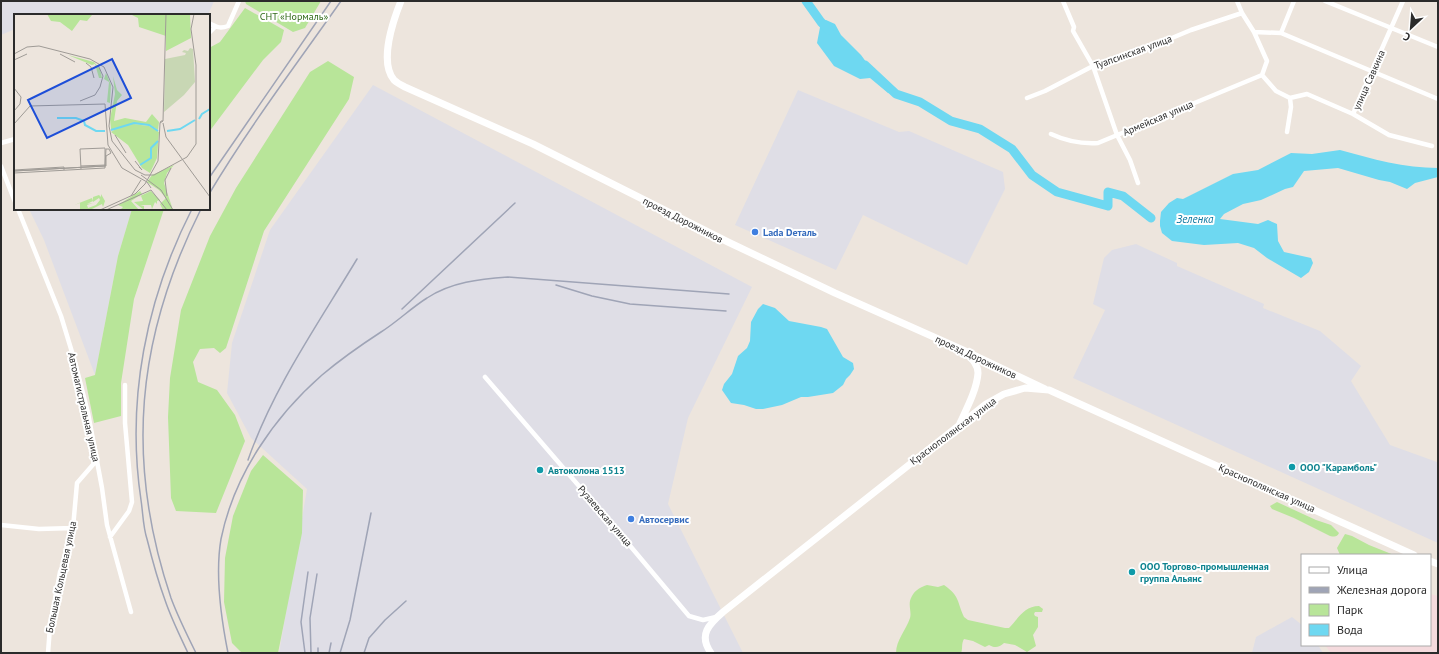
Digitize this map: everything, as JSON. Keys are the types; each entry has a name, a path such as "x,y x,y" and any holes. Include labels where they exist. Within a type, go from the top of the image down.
{"main road":[{"name":"проезд Дорожников","path":"401,1 395,16 388,49 388,70 394,81 533,144 728,242 828,290 963,350 1048,390"},
{"path":"959,425 974,388 978,372 974,361 963,350"},
{"name":"Краснополянская улица","path":"711,653 705,639 706,631 710,623 717,617 986,404 1004,394 1024,388 1048,390 1412,554"}],"street":[{"path":"210,24 222,28 228,26 239,1"},
{"path":"1063,1 1074,27 1073,31 1093,66 1118,135 1130,160 1138,183"},
{"path":"1237,1 1268,61 1262,75 1276,90 1290,98 1307,94 1353,114 1389,136 1432,146"},
{"path":"1281,33 1294,1"},
{"path":"1325,1 1438,47"},
{"name":"улица Савкина","path":"1353,114 1403,1"},
{"name":"Туапсинская улица","path":"1027,98 1045,91 1093,66 1148,48 1191,30 1242,13"},
{"path":"210,32 215,26"},
{"path":"1254,32 1281,33 1438,99"},
{"name":"Армейская улица","path":"1051,134 1064,141 1088,144 1098,143 1262,75"},
{"path":"1287,132 1291,107 1290,98"},
{"path":"1,143 14,138"},
{"path":"1,166 14,199"},
{"name":"Автомагистральная улица","path":"18,210 61,316 75,362 88,413 107,525 131,612"},
{"name":"Рузаевская улица","path":"485,377 619,532 689,616 703,620 717,617"},
{"path":"110,537 129,511 132,502 125,423 125,385"},
{"name":"Большая Кольцевая улица","path":"48,653 50,627 60,572 67,556 73,528 77,483 97,460"},
{"path":"1,525 39,529 73,528"}],"shaded area":[{"path":"1,1 214,1 208,14 14,14 14,29 1,35"},
{"path":"373,85 752,287 688,418 668,504 743,653 279,653 307,489 251,438 227,393 232,343 270,230"},
{"path":"798,90 899,132 909,131 1003,172 1005,189 967,265 863,215 836,270 735,225"},
{"path":"29,210 132,210 118,256 95,375 44,240"},
{"path":"1136,244 1177,263 1177,266 1264,304 1263,308 1320,331 1361,366 1351,381 1390,445 1437,462 1438,464 1438,543 1073,378 1105,310 1093,304 1104,258 1112,250"},
{"path":"1431,594 1438,596 1438,653 1331,653 1326,646 1431,646"},
{"path":"1292,617 1301,624 1301,646 1319,646 1323,653 1252,653 1256,637"}],"green space":[{"name":"СНТ «Нормаль»","path":"245,1 321,1 305,28 293,32 246,4"},
{"path":"245,8 284,30 281,42 263,60 210,131 210,47 220,42"},
{"path":"328,61 354,77 349,99 264,231 226,348 220,353 214,348 200,349 193,362 198,382 217,390 235,415 245,441 216,513 176,511 171,498 168,417 170,378 181,310 210,236 236,188 310,72"},
{"path":"132,210 164,210 134,299 121,383 121,416 94,423 85,378 95,375 118,256"},
{"path":"263,455 303,490 302,533 278,653 242,653 232,643 224,602 225,558 233,516 251,471"},
{"path":"1277,502 1316,520 1331,525 1339,533 1336,536 1330,536 1272,509 1270,506"},
{"path":"1345,534 1392,554 1340,554 1337,548"},
{"path":"927,585 938,587 944,585 949,589 956,596 964,617 968,620 1005,628 1009,628 1018,617 1029,608 1039,606 1043,609 1042,612 1035,612 1034,614 1038,617 1038,627 1033,635 1036,646 1027,652 1015,645 1004,643 998,647 989,645 985,647 973,641 964,639 961,653 896,653 899,639 910,618 910,605 913,594 916,590"}],"water":[{"path":"826,20 835,24 841,35 861,55 875,74 896,94 888,93 870,78 860,79 834,66 817,43 821,22"},
{"name":"Зеленка","path":"1340,150 1401,165 1438,168 1438,177 1415,183 1407,189 1390,182 1338,168 1304,171 1293,187 1261,200 1243,204 1224,214 1220,219 1258,224 1268,220 1277,224 1278,241 1284,252 1311,258 1313,263 1309,272 1301,278 1267,258 1254,248 1238,243 1204,245 1172,241 1162,233 1160,226 1161,212 1169,203 1177,198 1183,199 1233,174 1258,170 1291,153 1312,154"},
{"path":"763,304 775,308 789,321 827,329 843,357 853,363 854,369 843,385 833,393 801,397 782,405 763,409 756,409 731,403 722,390 724,384 732,374 738,356 747,348 750,341 751,322 758,309"}],"waterway":[{"path":"806,1 821,22 829,30"},
{"path":"865,65 896,94 920,102 951,121 980,129 1012,149 1032,175 1057,192 1108,206 1108,192 1123,196 1151,218"}],"railway":[{"path":"210,177 331,1"},
{"path":"210,192 256,120 341,1"},
{"path":"402,309 515,203"},
{"path":"188,653 167,607 146,534 143,520 137,462 136,425 138,388 152,314 176,243 192,210"},
{"path":"196,653 171,598 156,547 147,498 143,449 144,400 151,353 162,305 179,257 201,210"},
{"path":"248,460 258,433 283,382 357,259"},
{"path":"228,653 220,596 219,553 227,515 246,470 272,428 304,391 336,363 387,328 421,302 446,288 466,282 508,277 729,294"},
{"path":"556,285 592,296 630,304 726,311"},
{"path":"340,653 350,620 371,513"},
{"path":"305,653 301,622 308,572"},
{"path":"311,653 310,618 317,574"},
{"path":"364,653 369,638 385,620 406,601"},
{"path":"329,653 331,643"},
{"path":"318,648 318,653"}],"place":[{"name":"Lada Dеталь","path":"755,232"},
{"name":"ООО \"Карамболь\"","path":"1292,467"},
{"name":"Автоколона 1513","path":"540,470"},
{"name":"Автосервис","path":"631,519"},
{"name":"ООО Торгово-промышленная группа Альянс","path":"1132,572"}]}
